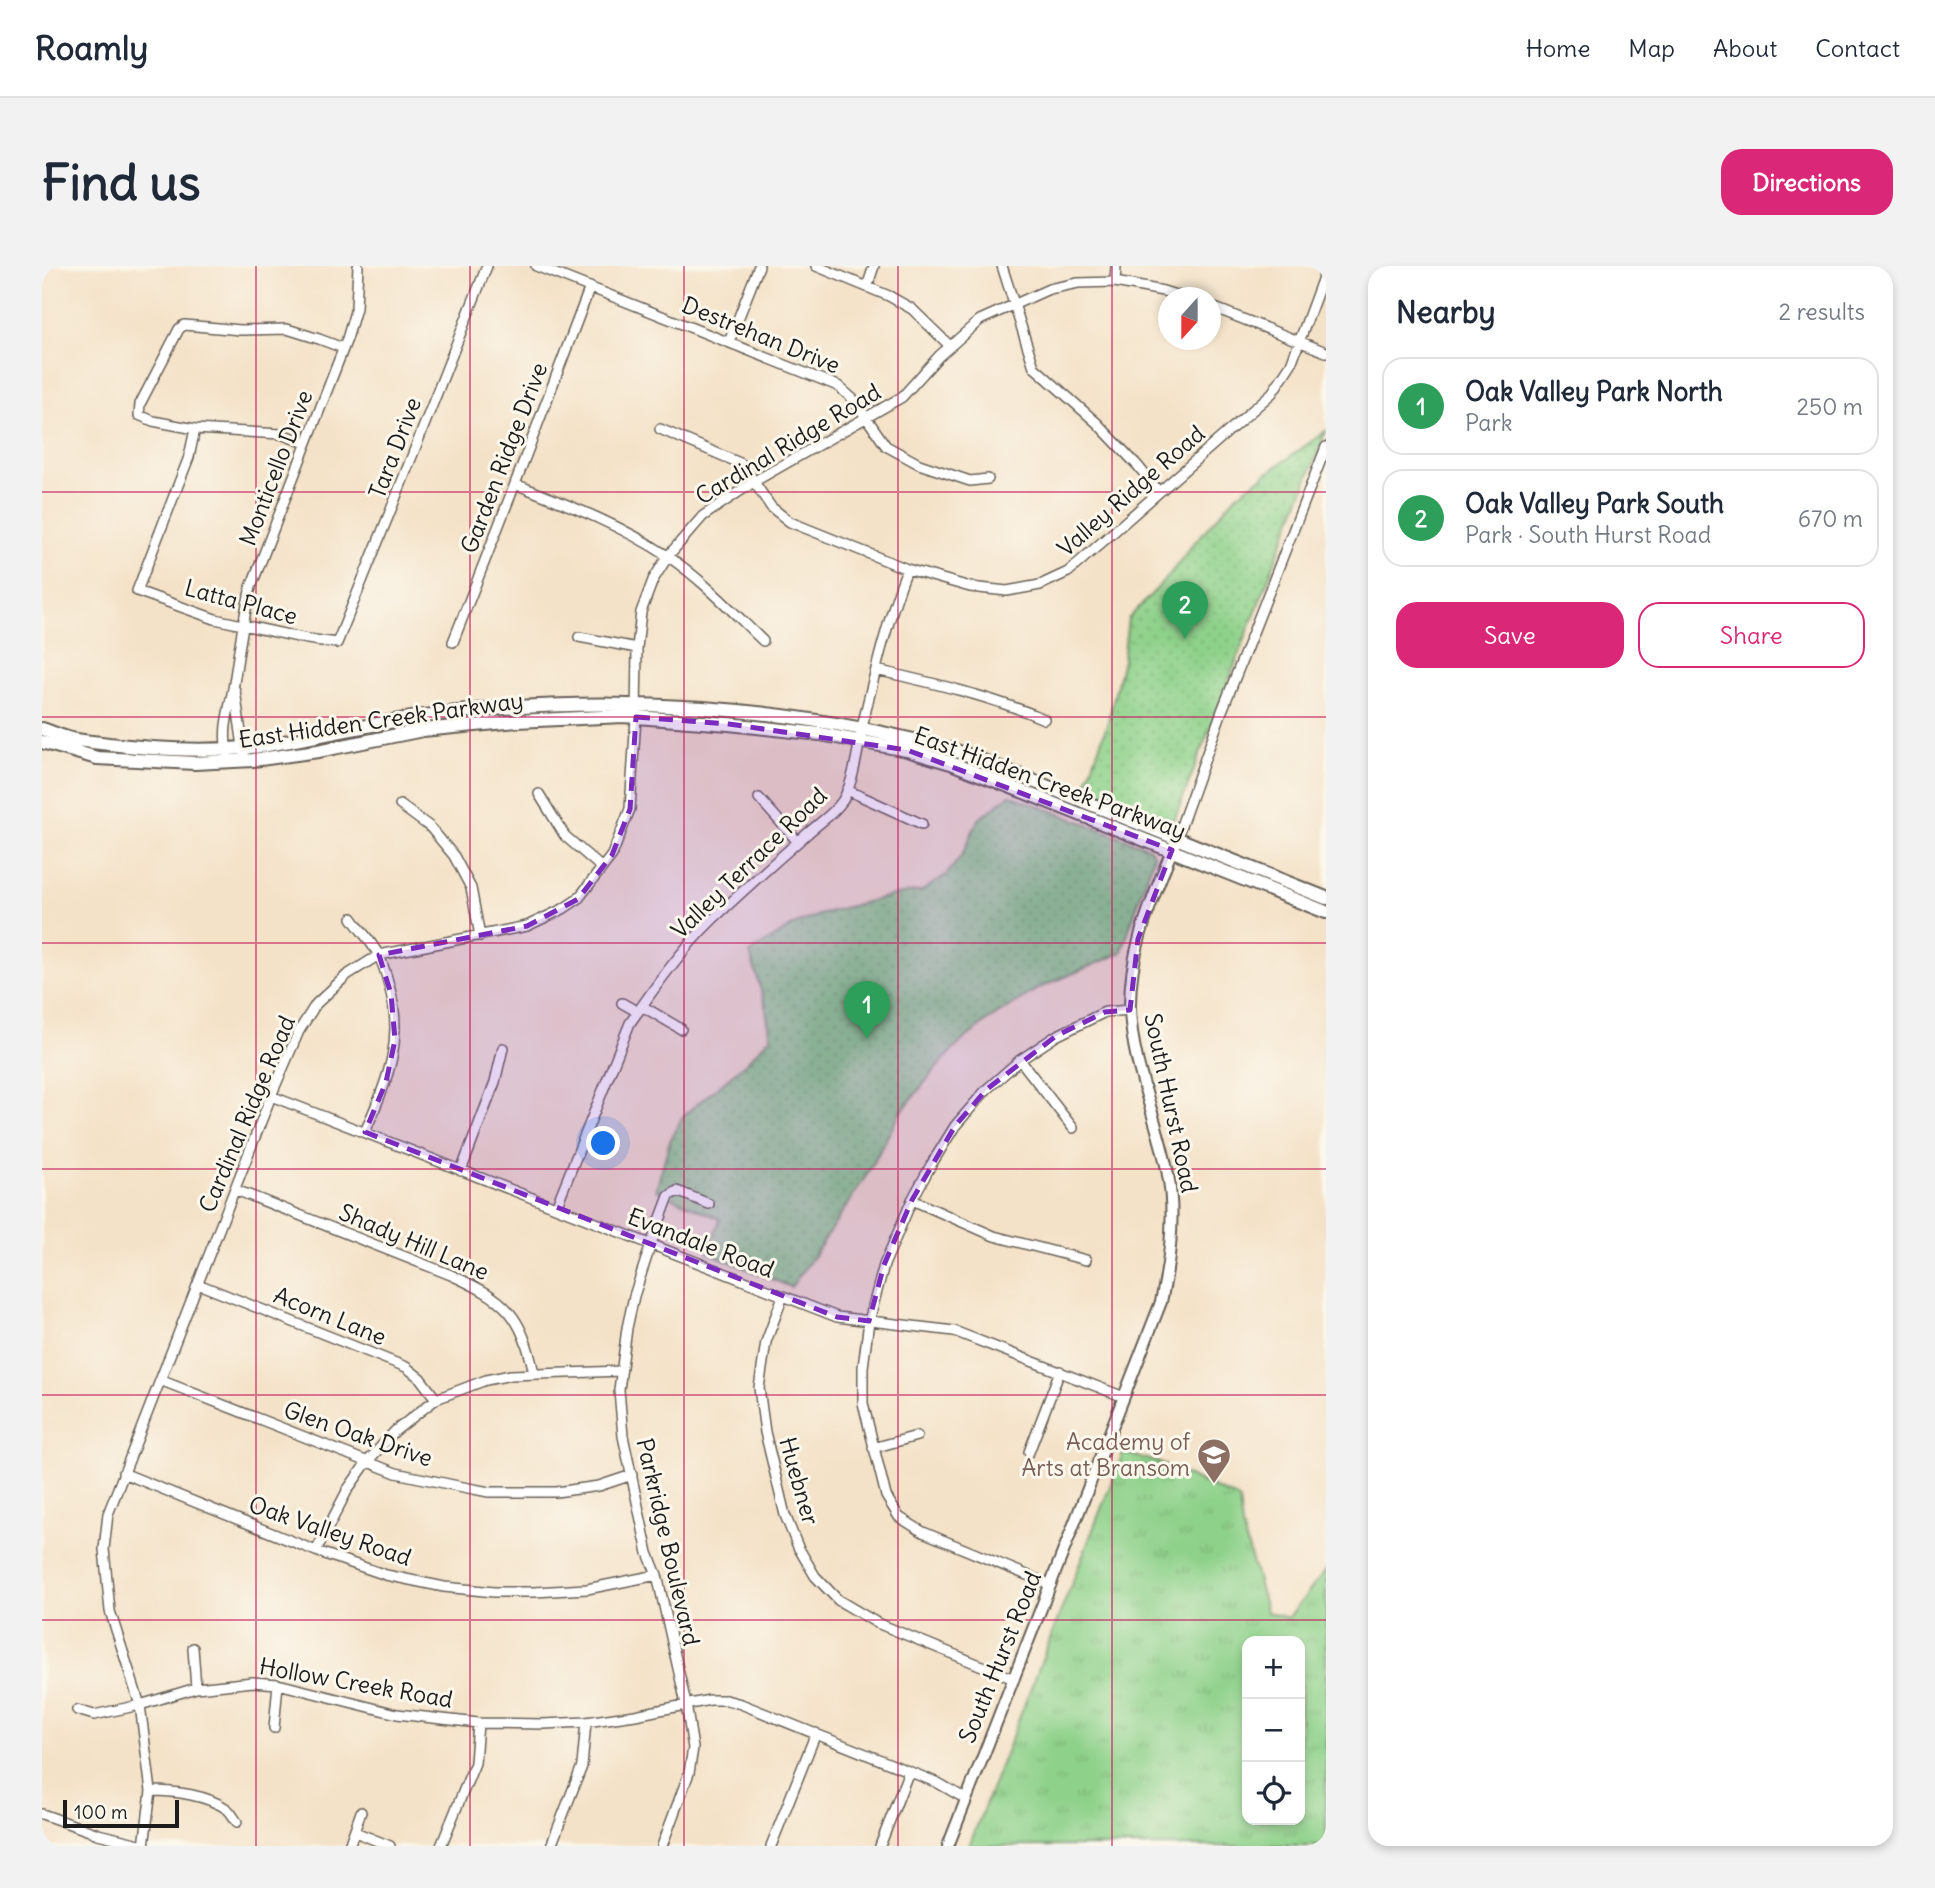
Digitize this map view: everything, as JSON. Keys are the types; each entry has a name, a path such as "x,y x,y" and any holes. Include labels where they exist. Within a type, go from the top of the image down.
{"main road":[{"name":"East Hidden Creek Parkway","path":"42,742 97,758 195,763 359,727 438,714 557,704 637,711 738,710 860,736 951,763 1326,912"},
{"name":"East Hidden Creek Parkway","path":"42,729 73,739 138,748 203,751 227,755"},
{"name":"East Hidden Creek Parkway","path":"860,736 918,740 963,753 1326,898"}],"street":[{"name":"Monticello Drive","path":"227,755 224,727 251,587 343,348 356,308 358,266"},
{"name":"Tara Drive","path":"337,643 487,266"},
{"name":"Destrehan Drive","path":"536,266 838,386 854,400 886,446 919,464 970,481 988,479"},
{"path":"729,342 760,266"},
{"path":"816,266 889,296 912,309 950,346"},
{"path":"867,287 874,266"},
{"path":"1002,266 1034,367 1097,423 1159,492"},
{"path":"1115,282 1116,266"},
{"name":"Valley Ridge Road","path":"660,429 742,464 771,507 790,522 907,569 970,587 1007,591 1040,585 1068,572 1272,393 1291,364 1326,269"},
{"name":"Cardinal Ridge Road","path":"144,1845 151,1791 140,1705 110,1611 103,1549 108,1514 271,1097 299,1031 316,1004 347,975 379,954 527,926 578,899 612,855 630,809 641,612 653,580 668,556 703,516 755,481 902,397 939,356 980,320 1049,289 1079,283 1115,282 1158,290"},
{"name":"Garden Ridge Drive","path":"453,642 590,287"},
{"path":"1221,310 1326,352"},
{"path":"306,443 281,434 195,429 153,421 139,415 140,404 179,328 184,325 241,330 287,329 343,348"},
{"name":"Latta Place","path":"195,429 189,457 137,591 215,620 337,643"},
{"name":"South Hurst Road","path":"948,1846 1161,1302 1171,1241 1171,1199 1169,1178 1140,1073 1133,1037 1130,1010 1138,939 1326,447"},
{"path":"515,484 596,516 668,556 700,581 763,641"},
{"name":"Valley Terrace Road","path":"556,1207 630,1023 667,971 711,921 831,814 844,798 852,777 876,670 907,569"},
{"path":"579,637 637,648"},
{"path":"876,670 1014,706 1044,719"},
{"name":"Monticello Drive","path":"234,685 245,754"},
{"path":"847,790 922,824"},
{"path":"539,794 565,836 602,868"},
{"path":"759,798 798,842"},
{"path":"400,805 430,827 454,856 471,888 480,936"},
{"path":"352,918 379,954 391,994 394,1016 395,1040 386,1082 365,1132"},
{"path":"622,1003 681,1029"},
{"path":"1051,1585 923,1532 900,1517 886,1496 863,1402 863,1367 869,1321 884,1265 912,1200 955,1126 987,1089 1020,1060 1056,1035 1105,1012 1130,1010"},
{"path":"461,1171 495,1082 503,1048"},
{"path":"1020,1060 1073,1128"},
{"name":"Evandale Road","path":"271,1097 837,1317 954,1331 1124,1397"},
{"name":"Shady Hill Lane","path":"236,1190 484,1290 504,1304 518,1322 528,1346 534,1373"},
{"name":"Parkridge Boulevard","path":"662,1846 689,1773 693,1748 657,1575 648,1553 623,1436 621,1371 634,1296 669,1196 677,1191 709,1203"},
{"path":"912,1200 994,1236 1086,1260"},
{"name":"Acorn Lane","path":"198,1284 406,1367 420,1378 436,1399"},
{"name":"Huebner","path":"783,1296 765,1342 759,1388 765,1432 785,1515 798,1547 815,1576 838,1600 877,1623 1014,1679"},
{"path":"316,1551 348,1489 368,1462 395,1432 436,1399 486,1380 511,1375 621,1371"},
{"path":"1028,1452 1060,1371"},
{"name":"Glen Oak Drive","path":"160,1380 396,1473 489,1492 556,1492 599,1486 632,1475"},
{"path":"873,1448 917,1436"},
{"name":"Oak Valley Road","path":"123,1473 316,1551 386,1576 444,1587 494,1592 534,1592 587,1589 657,1575"},
{"path":"192,1648 195,1688"},
{"name":"Hollow Creek Road","path":"77,1710 94,1715 140,1705 195,1688 253,1682 278,1684 397,1714 478,1723 586,1722 710,1700 726,1700 909,1771 966,1799"},
{"path":"274,1728 278,1684"},
{"path":"551,1846 582,1766 586,1722"},
{"path":"441,1846 475,1763 478,1723"},
{"path":"771,1846 816,1733"},
{"path":"880,1846 909,1771"},
{"path":"151,1791 174,1791 203,1799 228,1810 237,1822"},
{"path":"349,1846 362,1812"},
{"path":"42,1814 98,1834 144,1845"},
{"path":"355,1832 390,1846"}],"highlighted area":[{"path":"636,717 729,724 907,750 1172,850 1138,939 1130,1010 1105,1012 1056,1036 987,1089 955,1126 912,1200 884,1265 869,1321 837,1317 365,1132 386,1082 395,1040 391,994 379,955 527,926 578,899 612,855 630,809"}],"green space":[{"path":"1326,431 1175,818 1160,824 1083,793 1108,722 1123,660 1128,619 1166,579 1238,494"},
{"path":"1010,795 1150,848 1154,856 1121,953 1039,988 988,1020 961,1042 900,1113 866,1176 791,1287 708,1253 720,1219 656,1190 670,1141 683,1116 746,1063 771,1037 765,1004 750,953 794,925 824,913 890,896 922,891 946,875 962,855 978,820"},
{"path":"1123,1453 1157,1462 1239,1499 1242,1527 1267,1612 1288,1618 1326,1570 1326,1846 969,1846"}],"place":[{"name":"Oak Valley Park South","path":"1185,639"},
{"name":"Oak Valley Park North","path":"867,1039"},
{"name":"Academy of Arts at Bransom","path":"1214,1485"}]}
